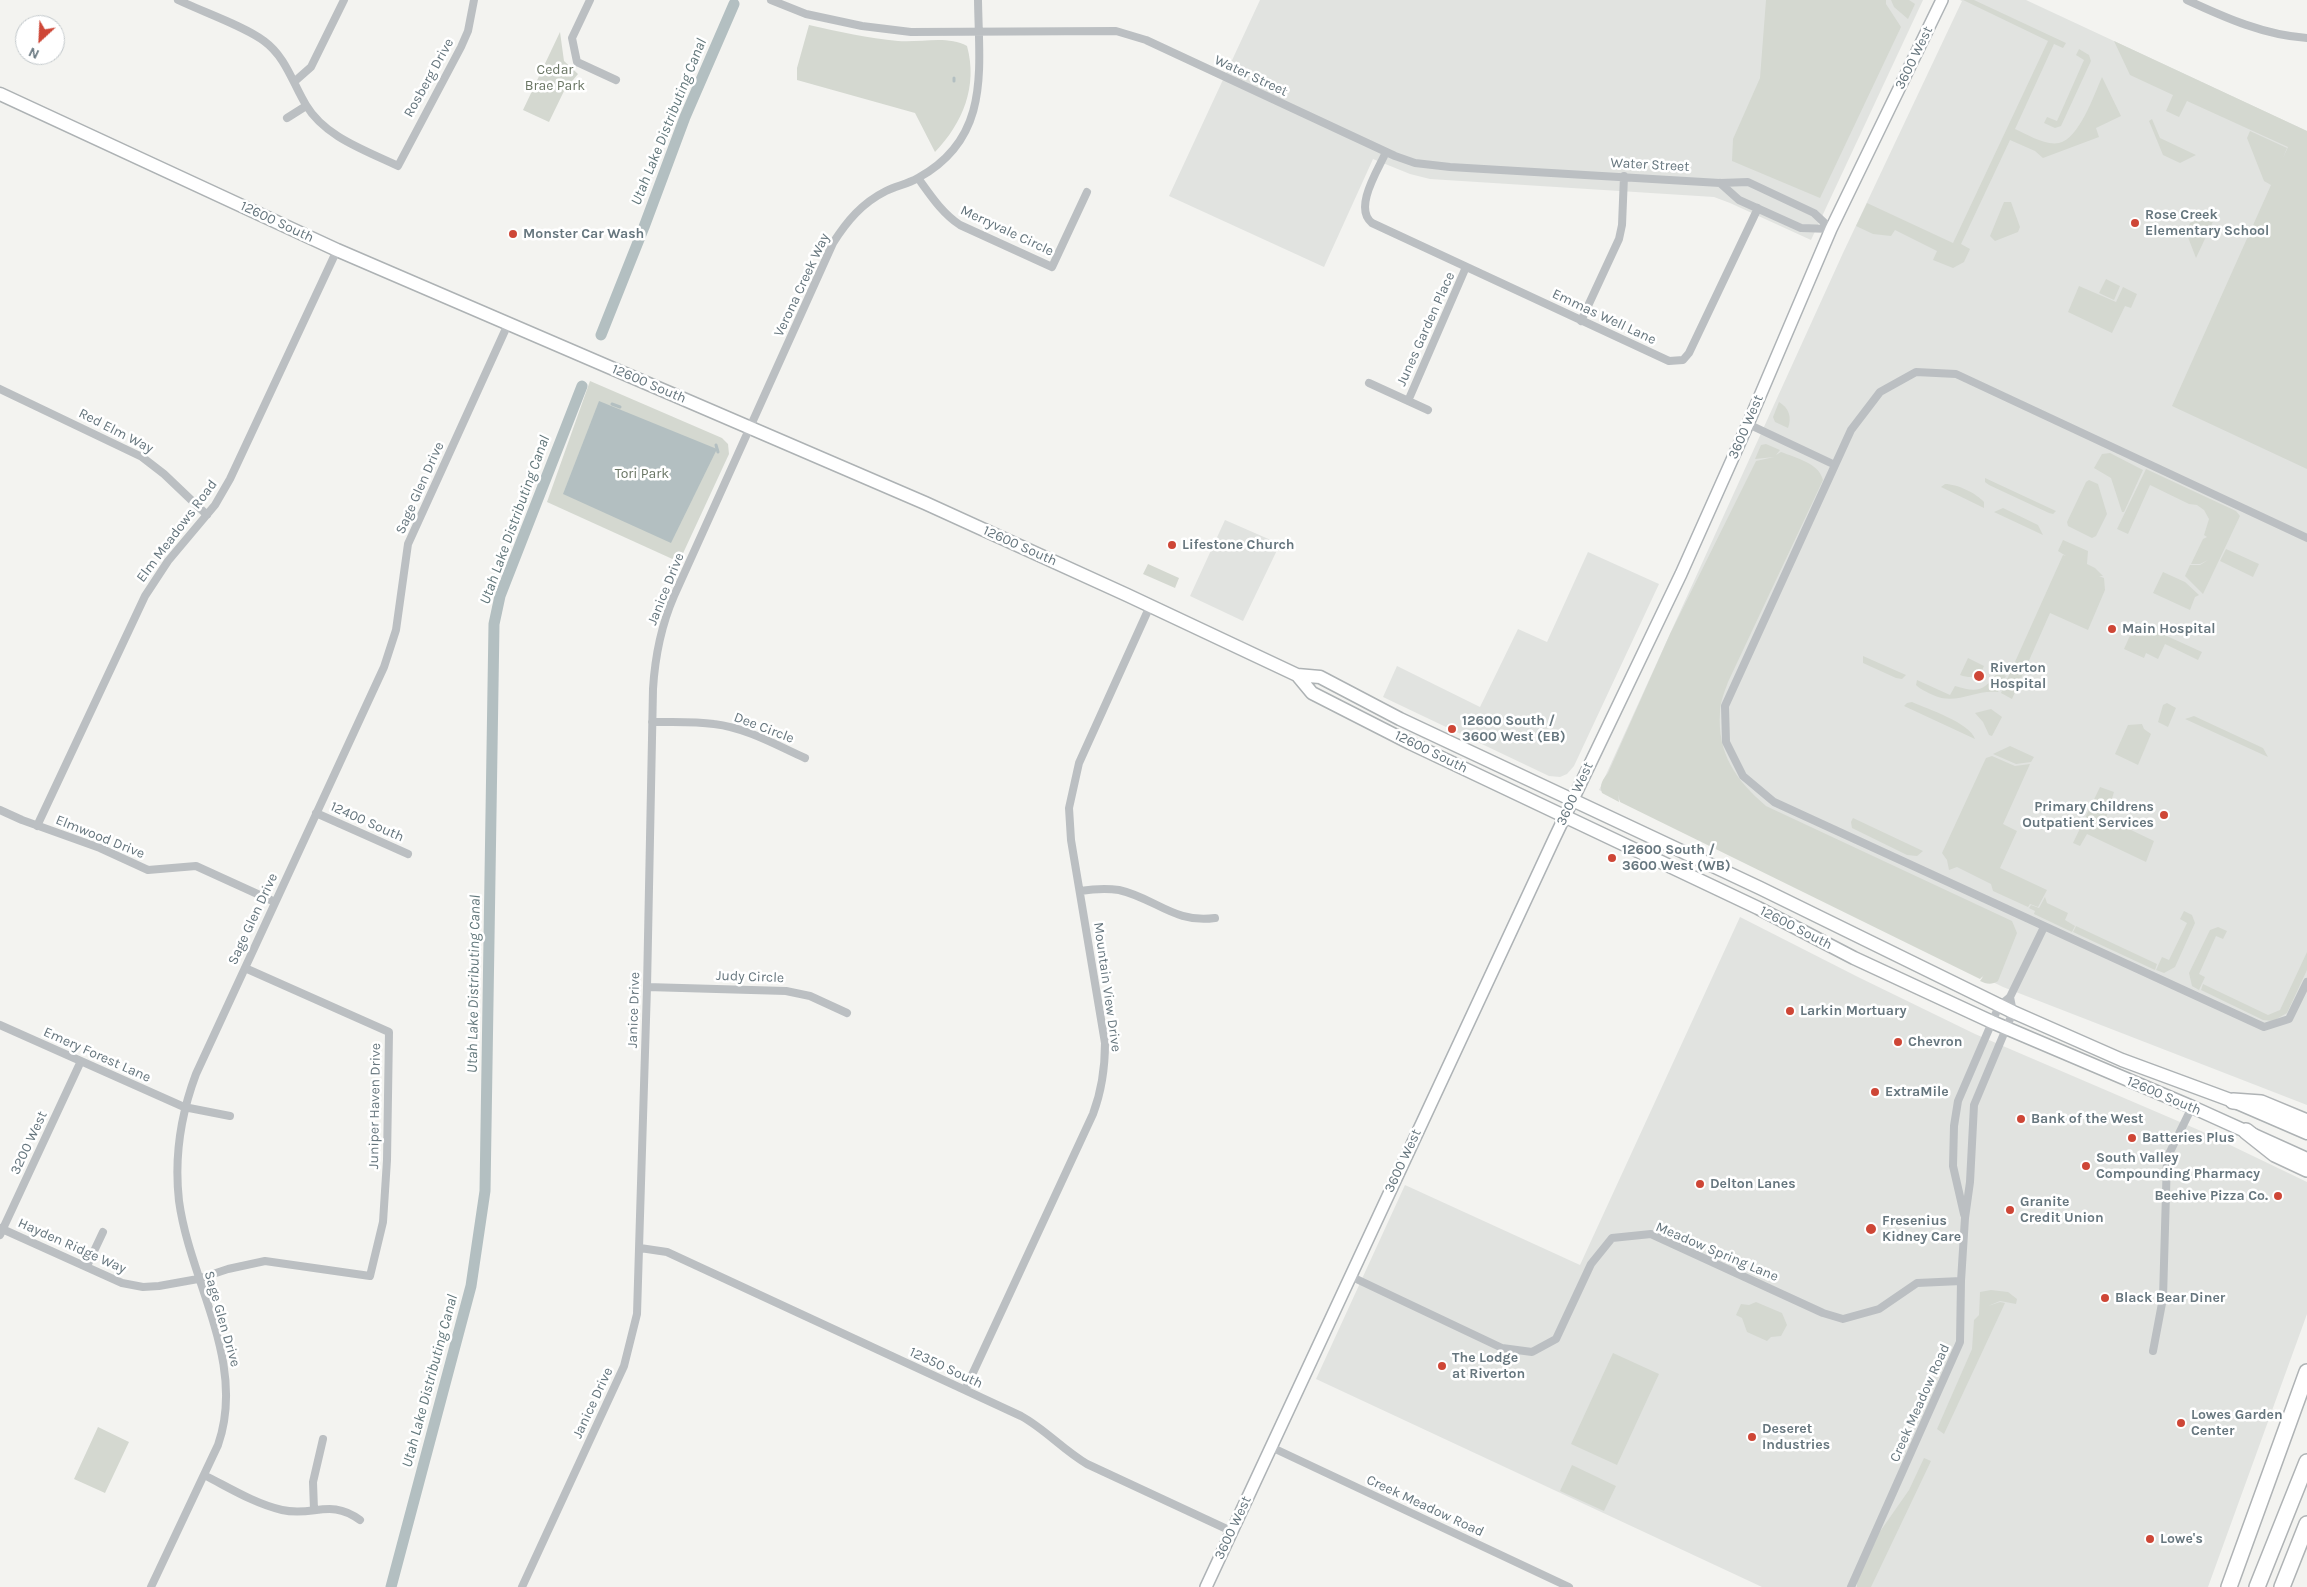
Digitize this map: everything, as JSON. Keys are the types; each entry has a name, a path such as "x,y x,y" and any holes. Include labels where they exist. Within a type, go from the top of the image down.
{"highway":[{"path":"2233,1101 2260,1103 2307,1122"},
{"path":"2246,1131 2275,1154 2307,1169"},
{"path":"2229,1587 2307,1372"},
{"path":"2257,1587 2307,1462"},
{"path":"2282,1587 2307,1524"}],"main road":[{"name":"3600 West","path":"1206,1587 1565,816 1680,574 1748,424 1831,229 1942,0"},
{"name":"12600 South","path":"0,94 337,250 918,500 1297,675 1320,677 1400,719 1760,888 1999,1006 2122,1060 2233,1101 2307,1133"},
{"name":"12600 South","path":"1297,675 1312,693 1410,743 1992,1022 2192,1106 2307,1159"}],"street":[{"path":"178,0 265,42 284,64 306,106 287,118"},
{"path":"294,82 311,67 344,0"},
{"name":"Rosberg Drive","path":"306,106 337,136 398,166 462,47 468,31 474,0"},
{"path":"590,0 572,38 577,62 616,80"},
{"name":"Water Street","path":"771,0 806,14 862,26 912,32 1116,31 1146,40 1386,152 1415,163 1450,167 1720,183 1748,182 1814,212 1831,229"},
{"name":"Verona Creek Way","path":"751,428 833,243 847,221 867,202 886,191 918,178 954,149 968,128 977,103 978,0"},
{"path":"2187,0 2232,21 2284,37 2307,38"},
{"name":"Emmas Well Lane","path":"1386,152 1364,202 1365,215 1377,226 1669,361 1683,360 1692,349 1758,208"},
{"path":"1581,321 1619,239 1622,225 1624,176"},
{"name":"Merryvale Circle","path":"918,178 938,206 954,221 1052,267 1087,192"},
{"path":"1720,183 1739,200 1801,228 1831,229"},
{"name":"Elm Meadows Road","path":"36,826 145,596 168,561 206,515 230,479 337,250"},
{"name":"Junes Garden Place","path":"1408,401 1466,267"},
{"name":"Sage Glen Drive","path":"151,1587 204,1475 221,1434 226,1411 227,1387 221,1351 198,1280 179,1201 177,1172 184,1107 196,1074 384,667 396,630 408,544 508,324"},
{"path":"2307,538 1956,374 1916,372 1880,392 1850,430 1725,706 1726,742 1743,776 1774,802 2264,1028 2290,1019 2307,982"},
{"name":"Junes Garden Place","path":"1369,383 1428,410"},
{"name":"Red Elm Way","path":"0,389 142,457 164,474 206,515"},
{"path":"1748,424 1835,465"},
{"name":"Janice Drive","path":"522,1587 627,1357 637,1314 647,987 652,722 656,657 665,618 751,428"},
{"name":"Mountain View Drive","path":"965,1390 1093,1114 1101,1091 1105,1043 1069,824 1074,777 1085,748 1150,606"},
{"name":"Dee Circle","path":"652,722 700,723 730,727 805,758"},
{"name":"Elmwood Drive","path":"0,810 36,826 100,848 148,870 196,866 275,902"},
{"name":"12400 South","path":"316,813 408,854"},
{"path":"1080,891 1097,889 1118,890 1183,917 1199,920 1215,918"},
{"path":"1999,1006 2010,996 2044,926"},
{"name":"Juniper Haven Drive","path":"245,968 389,1032 387,1160 383,1222 370,1276"},
{"name":"Judy Circle","path":"647,987 786,991 810,996 847,1012"},
{"path":"2010,996 2013,1012"},
{"name":"Creek Meadow Road","path":"1965,1218 1953,1166 1954,1126 1958,1101 1999,1006"},
{"name":"Creek Meadow Road","path":"1851,1587 1960,1342 1961,1281 1965,1218 1970,1182 1974,1105 2013,1012"},
{"name":"Emery Forest Lane","path":"0,1025 184,1107 230,1116"},
{"name":"3200 West","path":"1,1230 81,1061"},
{"path":"2153,1351 2163,1298 2167,1158 2192,1106"},
{"name":"Hayden Ridge Way","path":"1,1230 87,1266 122,1283 143,1287 198,1280 228,1269 265,1261 370,1276"},
{"path":"87,1266 103,1232"},
{"name":"Meadow Spring Lane","path":"1350,1276 1502,1348 1532,1352 1556,1339 1591,1264 1612,1238 1652,1234 1823,1313 1843,1319 1879,1309 1917,1283 1961,1281"},
{"name":"12350 South","path":"640,1248 667,1252 1033,1422 1074,1457 1231,1531"},
{"path":"314,1510 313,1482 324,1439"},
{"name":"Creek Meadow Road","path":"1270,1447 1569,1587"},
{"path":"204,1475 274,1508 291,1512 338,1508 350,1512 360,1520"}],"shaded area":[{"path":"1260,0 1923,0 1811,240 1714,197 1430,179 1410,174 1373,159 1324,267 1169,196"},
{"name":"Riverton Hospital","path":"1960,0 2026,0 2307,131 2307,1105 2003,987 1599,790 1843,253 1962,1"},
{"name":"Tori Park","path":"599,401 717,449 671,543 563,494"},
{"path":"1225,520 1280,544 1243,621 1190,596"},
{"path":"1588,552 1659,584 1574,766 1567,774 1560,777 1549,776 1383,697 1397,666 1480,707 1518,629 1547,642"},
{"path":"1740,917 1975,1034 2201,1131 2307,1182 2307,1314 2208,1587 1762,1587 1316,1379 1405,1185 1580,1265"}],"green space":[{"path":"1766,0 1886,0 1886,4 1901,27 1820,198 1732,161 1733,139 1760,78"},
{"path":"1891,0 1909,0 1915,4 1908,19 1894,7"},
{"path":"1963,0 1974,0 2066,43 2063,48 2054,44 2015,129 2048,143 2059,143 2066,140 2073,134 2085,115 2102,77 2121,116 2096,128 2099,137 2043,158 2035,151 2010,140 1961,244 1970,249 1964,262 1953,268 1933,260 1937,251 1895,230 1891,236 1873,234 1856,226 1867,203 1953,243 2048,41"},
{"path":"809,25 887,40 942,40 967,46 971,75 966,103 953,129 935,152 915,113 797,80 797,68"},
{"name":"Cedar Brae Park","path":"560,32 564,61 578,74 564,91 549,122 523,110"},
{"path":"2114,41 2307,131 2307,469 2172,406 2271,185 2264,181 2247,138 2250,131 2287,148 2283,158 2288,147 2187,101 2179,117 2166,111 2173,95 2130,75"},
{"path":"2079,49 2089,55 2091,61 2061,126 2055,128 2044,123 2047,117 2057,121 2084,60 2076,55"},
{"path":"2152,119 2160,138 2196,155 2180,163 2163,155 2149,121"},
{"path":"2004,202 2011,202 2020,227 2018,232 1995,241 1990,236"},
{"path":"2217,213 2196,258 2186,232 2190,223 2199,219 2199,222 2200,219"},
{"path":"2106,279 2120,286 2114,300 2099,293"},
{"path":"2079,286 2116,302 2123,287 2137,294 2131,308 2125,306 2112,333 2068,312"},
{"name":"Tori Park","path":"590,381 722,438 728,444 729,454 679,562 547,502"},
{"path":"1779,402 1789,413 1788,428 1775,422 1773,417"},
{"path":"1766,444 1780,450 1776,455 1781,452 1812,465 1821,474 1823,480 1728,682 1720,712 1720,727 1725,753 1737,776 1766,806 2012,921 2017,933 1998,981 1994,983 1984,983 1980,981 1984,975 1980,979 1620,802 1618,794 1619,802 1602,793 1602,782 1608,773 1670,634 1756,461 1774,457 1755,459 1761,445"},
{"path":"2110,453 2143,470 2124,512 2122,512 2111,478 2094,468 2102,454"},
{"path":"2146,469 2236,511 2240,516 2203,594 2185,576 2190,565 2200,565 2208,560 2200,564 2191,564 2203,539 2207,537 2204,535 2209,519 2204,510 2197,505 2189,504 2150,485 2128,534 2117,529"},
{"path":"1985,478 2056,511 2053,514 2049,513 1989,485 1985,482"},
{"path":"2089,480 2098,484 2107,514 2096,536 2092,538 2068,526 2067,522 2086,482"},
{"path":"1945,484 1961,487 1971,492 1984,502 1984,508 1941,487"},
{"path":"2003,508 2038,525 2043,535 1994,512"},
{"path":"2063,540 2088,551 2087,564 2095,568 2103,576 2099,576 2104,578 2105,590 2088,630 2050,613 2012,699 2001,693 2063,555 2066,556 2058,551"},
{"path":"2226,549 2259,564 2253,577 2220,561"},
{"path":"1148,564 1179,578 1175,588 1143,574"},
{"path":"2163,572 2185,582 2199,595 2195,597 2190,610 2153,593"},
{"path":"2136,622 2202,652 2198,660 2165,644 2158,659 2146,653 2144,658 2124,649"},
{"path":"1863,656 1906,675 1902,679 1896,678 1863,663"},
{"path":"1968,658 1984,666 1980,673 1975,676 1960,675"},
{"path":"1998,672 2006,676 1998,692 1950,699 1933,695 1916,685 1917,680 1950,695 1955,686 1975,690 1980,689 1989,683"},
{"path":"1912,702 1957,722 1972,733 1975,739 1904,706"},
{"path":"2167,703 2176,708 2168,727 2158,722 2163,705"},
{"path":"1991,709 2002,717 1992,736 1989,735 1983,722 1975,713"},
{"path":"2194,716 2263,748 2268,757 2185,719"},
{"path":"2142,724 2144,729 2151,734 2138,765 2115,754 2128,725"},
{"path":"2010,746 2034,757 2031,762 2016,764 1993,754"},
{"path":"1992,756 2015,766 2030,764 2003,824 2017,831 2000,868 2047,890 2038,907 2030,904 2028,907 1993,891 1991,884 1957,867 1949,870 1947,860 1942,853 1986,758"},
{"path":"2100,787 2114,792 2106,818 2154,841 2146,862 2087,834 2080,846 2073,843"},
{"path":"1853,818 1923,851 1917,856 1907,855 1852,828 1851,822"},
{"path":"2045,897 2047,903 2068,913 2065,920 2075,926 2072,932 2034,914 2035,911 2029,908 2031,905 2039,908"},
{"path":"2184,911 2192,915 2195,923 2175,967 2164,973 2156,970 2162,957 2169,960 2187,923 2180,919"},
{"path":"2076,926 2157,964 2155,970 2073,932"},
{"path":"2218,927 2227,931 2223,939 2216,936 2199,974 2205,977 2199,990 2192,986 2189,973 2210,930"},
{"path":"2307,952 2307,970 2287,1013 2273,1021 2263,1020 2201,990 2203,984 2268,1015 2280,1010"},
{"path":"1991,1290 2008,1292 2017,1299 2016,1304 2000,1301 1988,1306 2000,1302 2005,1303 1944,1434 1937,1429 1972,1349 1974,1320 1979,1315 1980,1292"},
{"path":"1756,1302 1782,1313 1787,1325 1781,1336 1771,1337 1767,1341 1747,1332 1742,1318 1736,1315 1741,1304 1749,1305"},
{"path":"1613,1353 1659,1374 1617,1465 1571,1444"},
{"path":"98,1427 129,1442 105,1493 74,1479"},
{"path":"1924,1458 1931,1461 1871,1587 1857,1587 1857,1582 1879,1533 1909,1490"},
{"path":"1572,1465 1616,1486 1604,1511 1560,1491"}],"waterway":[{"name":"Utah Lake Distributing Canal","path":"601,335 685,117 734,4"},
{"name":"Utah Lake Distributing Canal","path":"391,1587 471,1286 485,1191 494,624 500,596 582,386"},
{"path":"612,404 620,407"},
{"path":"716,445 718,452"}],"place":[{"name":"Rose Creek Elementary School","path":"2135,223"},
{"name":"Monster Car Wash","path":"513,234"},
{"name":"Lifestone Church","path":"1172,545"},
{"name":"Main Hospital","path":"2112,629"},
{"name":"Riverton Hospital","path":"1979,676"},
{"name":"12600 South / 3600 West (EB)","path":"1452,729"},
{"name":"Primary Childrens Outpatient Services","path":"2164,815"},
{"name":"12600 South / 3600 West (WB)","path":"1612,858"},
{"name":"Larkin Mortuary","path":"1790,1011"},
{"name":"Chevron","path":"1898,1042"},
{"name":"ExtraMile","path":"1875,1092"},
{"name":"Bank of the West","path":"2021,1119"},
{"name":"Batteries Plus","path":"2132,1138"},
{"name":"South Valley Compounding Pharmacy","path":"2086,1166"},
{"name":"Delton Lanes","path":"1700,1184"},
{"name":"Beehive Pizza Co.","path":"2278,1196"},
{"name":"Granite Credit Union","path":"2010,1210"},
{"name":"Fresenius Kidney Care","path":"1871,1229"},
{"name":"Black Bear Diner","path":"2105,1298"},
{"name":"The Lodge at Riverton","path":"1442,1366"},
{"name":"Lowes Garden Center","path":"2181,1423"},
{"name":"Deseret Industries","path":"1752,1437"},
{"name":"Lowe's","path":"2150,1539"}]}
